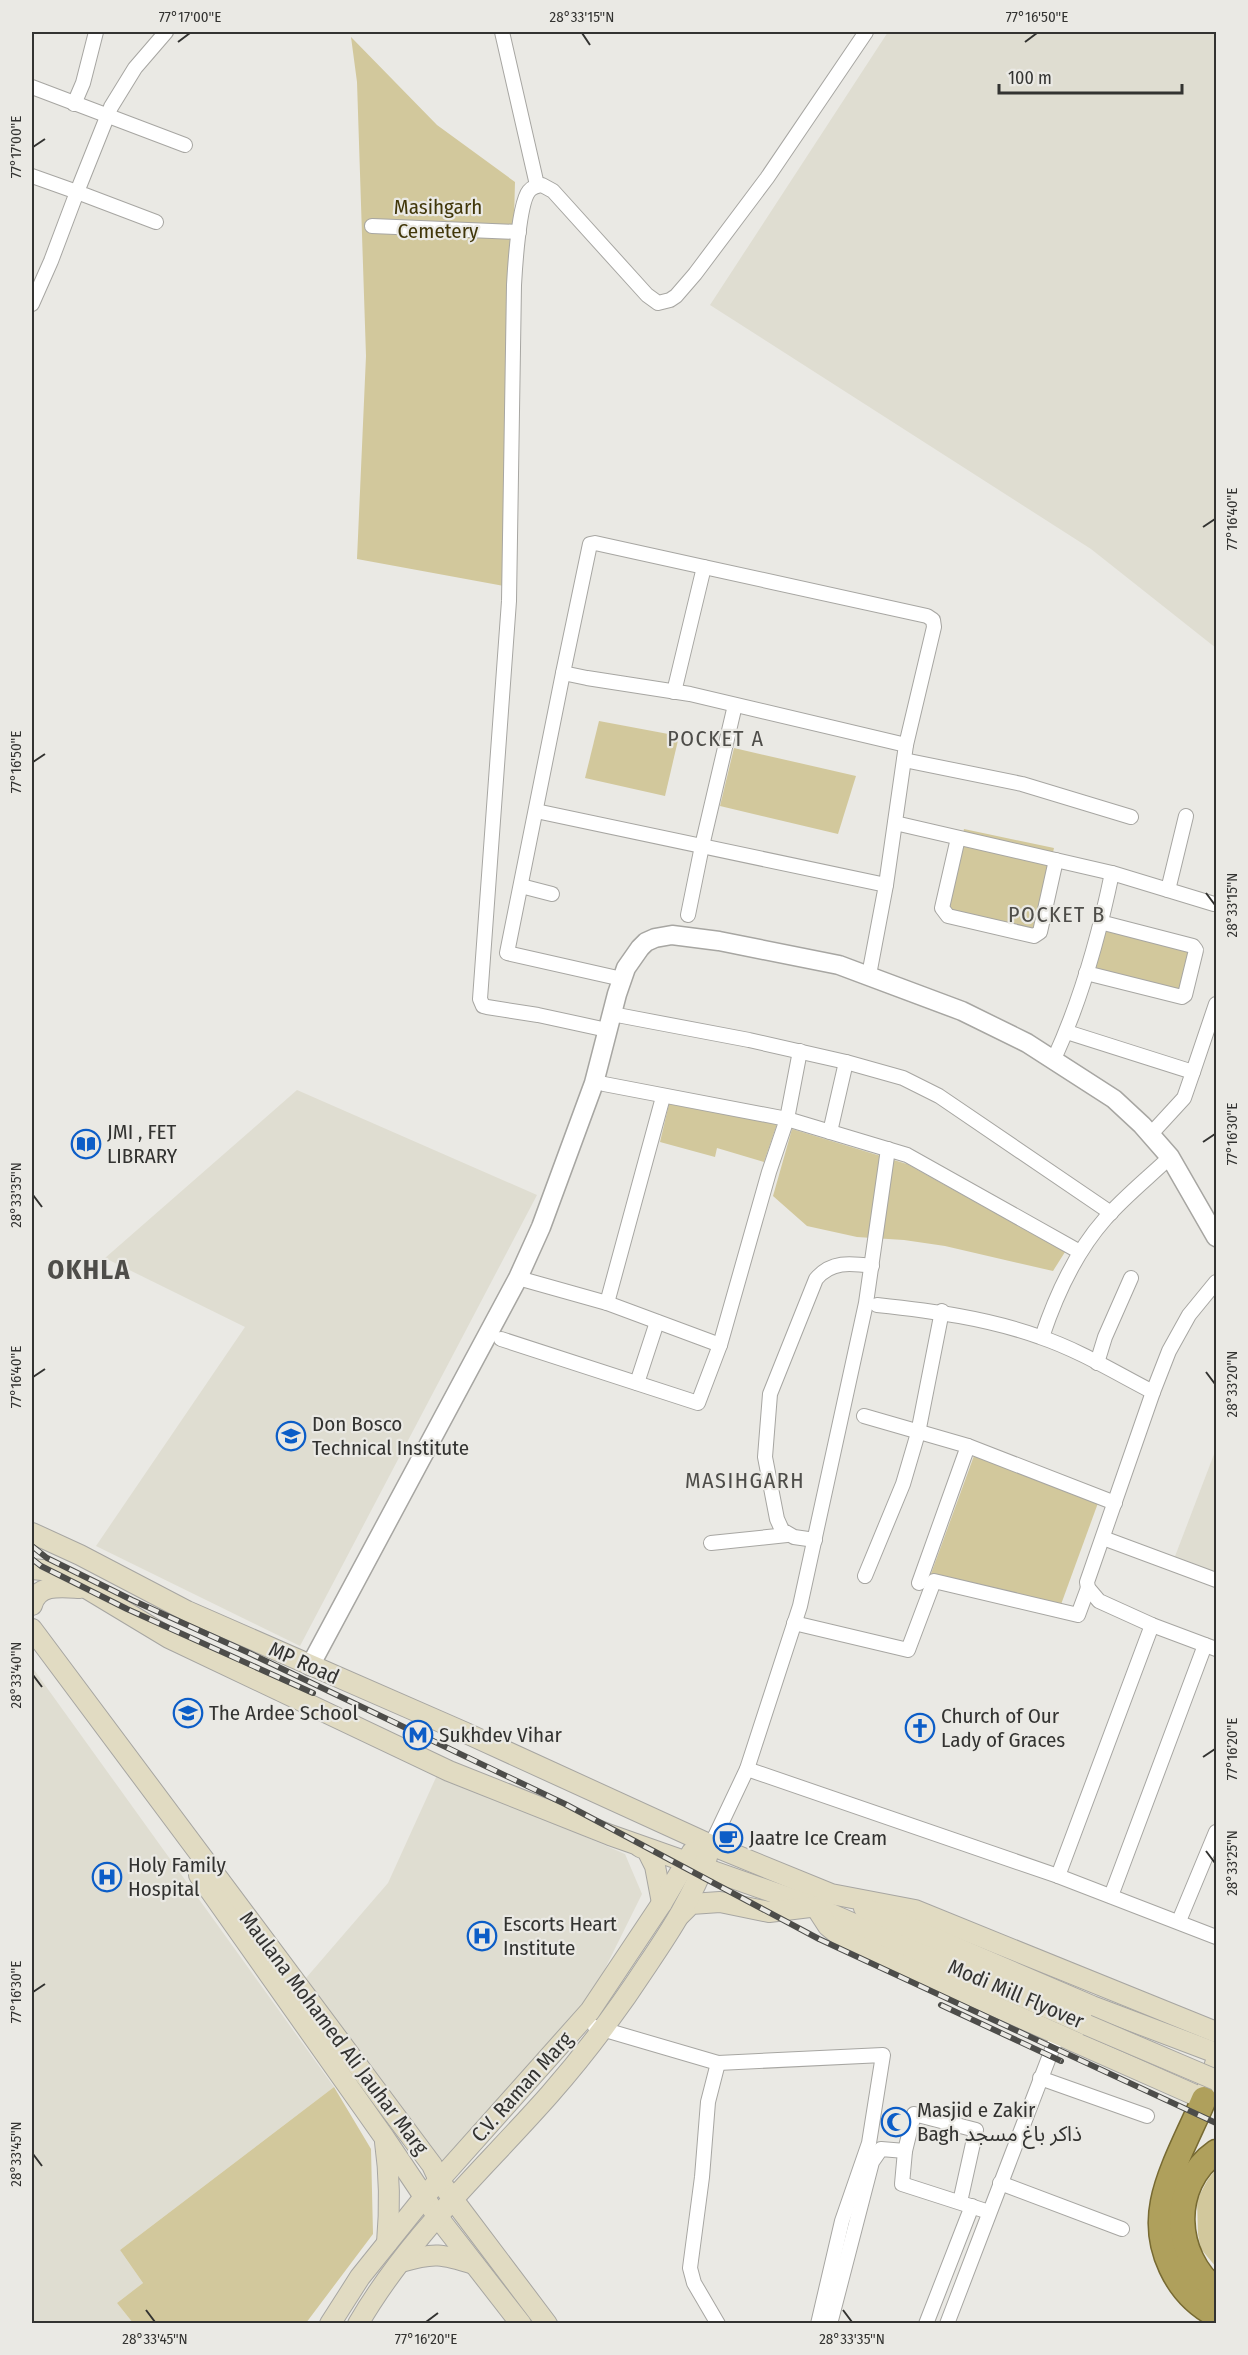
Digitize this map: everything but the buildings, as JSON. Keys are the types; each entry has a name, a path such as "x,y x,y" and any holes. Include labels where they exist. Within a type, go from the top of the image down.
{"highway":[{"path":"1210,2090 1166,2189 1161,2227 1165,2253 1176,2276 1191,2297 1216,2315"},
{"path":"1216,2152 1200,2168 1190,2184 1184,2202 1182,2221 1184,2240 1190,2258 1201,2275 1216,2290"}],"main road":[{"name":"MP Road","path":"32,1533 80,1555 187,1611 476,1737 705,1842 831,1894"},
{"name":"MP Road","path":"32,1569 52,1571 86,1588 169,1638 449,1771 610,1835 815,1907"},
{"path":"32,1605 33,1599 42,1590 56,1587 86,1588"},
{"path":"32,1614 34,1641"},
{"name":"Maulana Mohamed Ali Jauhar Marg","path":"34,1641 384,2137 437,2216 522,2324"},
{"name":"Maulana Mohamed Ali Jauhar Marg","path":"34,1641 432,2165 452,2198 547,2324"},
{"path":"610,1835 647,1850 655,1866 662,1903"},
{"name":"C.V. Raman Marg","path":"358,2324 378,2291 452,2198 549,2095 603,2031 680,1915 695,1865 705,1842"},
{"name":"C.V. Raman Marg","path":"330,2324 360,2277 425,2196 582,2021 662,1903 695,1865"},
{"path":"831,1894 915,1910 1216,2032"},
{"name":"Modi Mill Flyover","path":"831,1894 894,1931 1210,2090"},
{"path":"680,1915 691,1904 720,1902 769,1912 815,1907 828,1926 845,1940 1058,2034 1210,2090 1216,2061"},
{"name":"Modi Mill Flyover","path":"815,1907 894,1931 1216,2053"},
{"path":"384,2137 390,2176 387,2243"},
{"path":"401,2262 425,2254 435,2254 474,2264"}],"street":[{"path":"74,104 83,83 96,32"},
{"path":"32,304 51,261 106,116 135,68 166,32"},
{"path":"502,32 537,185"},
{"path":"537,185 547,186 554,191 647,295 658,303 670,300 694,274 767,178 866,32"},
{"path":"32,87 185,145"},
{"path":"32,176 156,222"},
{"path":"537,185 527,195 519,232 514,285 509,601 480,999 483,1006 538,1015 609,1022 800,1051 903,1078 939,1096 1111,1213"},
{"path":"372,226 519,232"},
{"path":"622,979 508,954 563,673 591,544 595,543 916,614 933,620 934,627 906,745 896,823 869,975"},
{"path":"674,692 704,567"},
{"path":"563,673 674,692 906,745"},
{"path":"688,915 735,705"},
{"path":"904,760 1022,784 1131,817"},
{"path":"536,812 886,885"},
{"path":"1168,890 1186,816"},
{"path":"896,823 1112,873 1214,904"},
{"path":"958,838 942,908 948,916 1034,936 1040,932 1056,860"},
{"path":"1054,1059 1067,1032 1086,973 1112,873"},
{"path":"521,886 552,894"},
{"path":"1086,973 1182,997 1185,995 1196,950 1193,946 1101,922"},
{"path":"310,1666 518,1278 541,1227 594,1083 622,979 640,948 655,938 672,935 719,941 838,965 962,1011 1027,1043 1114,1099 1150,1135 1170,1157 1216,1237"},
{"path":"1150,1135 1184,1098 1216,1004"},
{"path":"1067,1032 1193,1072"},
{"path":"501,1339 698,1403 720,1345 769,1172 787,1119 800,1051"},
{"path":"830,1132 846,1062"},
{"path":"604,1084 787,1119 907,1155 1080,1252"},
{"path":"607,1303 663,1097"},
{"path":"705,1842 747,1769 794,1623 866,1303 888,1149"},
{"path":"1042,1337 1054,1301 1080,1252 1111,1213 1170,1157"},
{"path":"787,1535 777,1519 766,1470 766,1428 771,1394 816,1279 823,1270 837,1264 872,1266"},
{"path":"518,1278 607,1303 720,1345"},
{"path":"1096,1363 1131,1278"},
{"path":"794,1623 908,1650 934,1581 1078,1615 1088,1588 1087,1582 1169,1351 1189,1315 1216,1282"},
{"path":"877,1305 942,1311 1042,1337 1153,1392"},
{"path":"865,1576 903,1484 918,1433 942,1311"},
{"path":"637,1383 657,1322"},
{"path":"864,1416 968,1446 1115,1503"},
{"path":"919,1583 968,1446"},
{"path":"711,1543 787,1535 814,1540"},
{"path":"1103,1538 1216,1580"},
{"path":"1088,1588 1099,1601 1152,1625 1211,1647 1111,1896"},
{"path":"1058,1876 1152,1625"},
{"path":"747,1769 1058,1876 1216,1936"},
{"path":"1179,1921 1216,1832"},
{"path":"582,2021 603,2031 718,2063 883,2055 869,2143 842,2221 818,2324"},
{"path":"953,2322 989,2212 1058,2034"},
{"path":"718,2063 708,2102 702,2177 690,2268 694,2283 718,2324"},
{"path":"1040,2078 1147,2116"},
{"path":"926,2324 966,2204 976,2130 914,2114 905,2151 902,2184 966,2204 989,2212"},
{"path":"830,2324 872,2162 881,2149 905,2151"},
{"path":"1000,2183 1122,2229"}],"shaded area":[{"path":"888,32 1216,32 1216,648 1091,549 710,305"},
{"name":"Don Bosco Technical Institute","path":"297,1090 537,1195 300,1646 96,1546 245,1327 105,1258"},
{"path":"1216,1449 1216,1575 1174,1559"},
{"name":"Holy Family Hospital","path":"32,1667 334,2087 120,2250 143,2283 117,2303 133,2323 32,2323"},
{"name":"Escorts Heart Institute","path":"438,1773 625,1854 642,1894 586,2007 441,2168 306,1978 388,1883"}],"green space":[{"name":"Masihgarh Cemetery","path":"351,37 437,125 515,182 504,586 357,559 366,356 357,82"},
{"path":"599,721 679,736 665,796 585,778"},
{"path":"734,748 856,776 838,834 720,806"},
{"path":"964,829 1054,848 1035,931 945,911"},
{"path":"1098,923 1192,948 1183,994 1083,970"},
{"path":"669,1104 777,1124 764,1162 717,1148 715,1157 660,1142"},
{"path":"792,1129 907,1164 1065,1252 1053,1271 945,1246 857,1237 807,1226 773,1196"},
{"path":"975,1453 1098,1503 1059,1610 928,1582"},
{"path":"334,2087 371,2149 373,2234 306,2323 133,2323 117,2303 143,2283 120,2250"},
{"path":"1216,2169 1216,2267 1201,2249 1197,2200"}],"railway":[{"path":"32,1546 47,1558 132,1600 247,1652 565,1804 819,1939 1216,2123"},
{"path":"32,1559 41,1566 127,1609 313,1693"},
{"path":"941,2005 1061,2061"}],"place":[{"name":"JMI , FET LIBRARY","path":"86,1144"},
{"name":"Don Bosco Technical Institute","path":"291,1436"},
{"name":"The Ardee School","path":"188,1713"},
{"name":"Church of Our Lady of Graces","path":"920,1728"},
{"name":"Sukhdev Vihar","path":"418,1735"},
{"name":"Jaatre Ice Cream","path":"728,1838"},
{"name":"Holy Family Hospital","path":"107,1877"},
{"name":"Escorts Heart Institute","path":"482,1936"},
{"name":"Masjid e Zakir Bagh ذاکر باغ مسجد","path":"896,2122"}],"district":[{"name":"POCKET A","path":"716,738"},
{"name":"POCKET B","path":"1057,914"},
{"name":"OKHLA","path":"89,1270"},
{"name":"MASIHGARH","path":"745,1480"}]}
